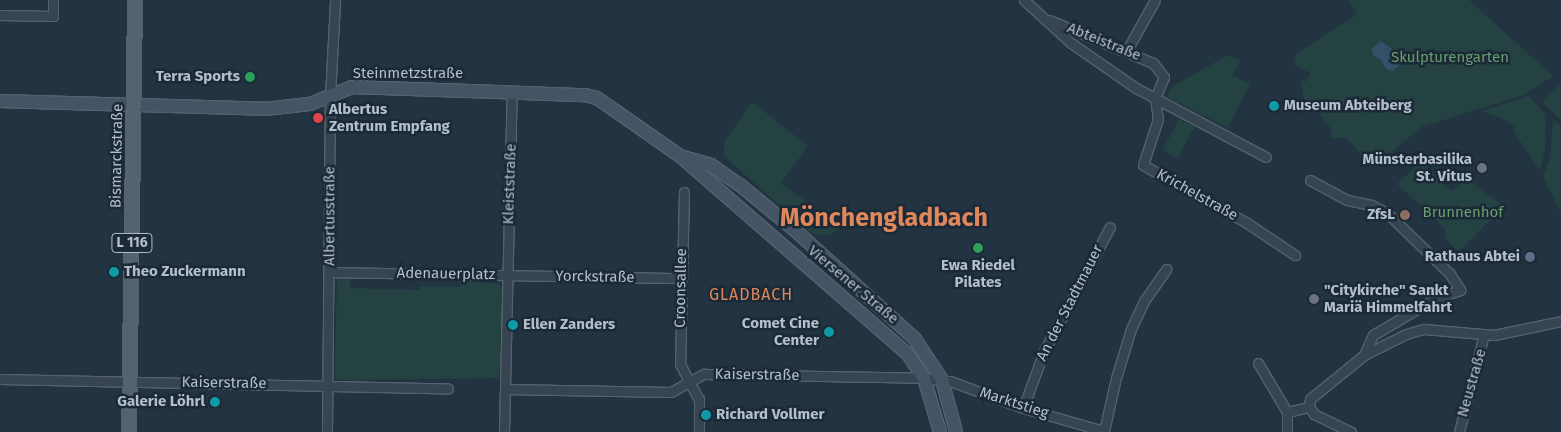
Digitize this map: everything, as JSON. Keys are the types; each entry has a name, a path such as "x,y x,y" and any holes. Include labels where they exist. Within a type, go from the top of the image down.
{"main road":[{"name":"Bismarckstraße","path":"129,432 135,0"},
{"name":"Steinmetzstraße","path":"0,101 265,109 310,104 330,98 352,87 512,92 597,98 680,156"},
{"name":"Viersener Straße","path":"680,156 814,274 879,326 907,353 924,378 940,432"},
{"name":"Viersener Straße","path":"680,156 698,159 722,172 797,232 915,339 942,380 956,432"}],"street":[{"path":"0,15 53,16 54,0"},
{"name":"Albertusstraße","path":"327,432 330,272 330,98 335,0"},
{"name":"Abteistraße","path":"1024,0 1071,43 1154,98 1266,157"},
{"path":"1127,50 1155,0"},
{"name":"Abteistraße","path":"1044,18 1127,50 1161,70 1163,84 1154,98"},
{"name":"Kleiststraße","path":"508,276 512,92"},
{"name":"Krichelstraße","path":"1154,98 1158,118 1142,165 1247,222 1295,255"},
{"path":"1310,180 1346,200 1371,205 1387,213 1450,274 1460,290 1434,299 1373,335 1364,355"},
{"name":"Croonsallee","path":"684,192 680,364 699,399 698,432"},
{"name":"An der Stadtmauer","path":"1023,408 1044,351 1110,227"},
{"path":"1104,431 1131,329 1148,294 1166,269"},
{"name":"Adenauerplatz","path":"330,272 508,276 504,432"},
{"name":"Yorckstraße","path":"508,276 681,278"},
{"path":"1351,432 1314,414 1309,406 1310,399 1364,355 1406,334 1424,330 1494,335 1561,321"},
{"name":"Neustraße","path":"1459,432 1484,334"},
{"path":"1258,363 1287,412 1287,432"},
{"name":"Kaiserstraße","path":"505,390 671,392 704,374 924,378"},
{"name":"Marktstieg","path":"924,378 942,380 1023,408 1104,431"},
{"name":"Kaiserstraße","path":"0,379 328,384 448,388"},
{"path":"1287,412 1309,406"}],"green space":[{"name":"Skulpturengarten","path":"1349,0 1469,0 1553,76 1524,95 1421,127 1384,159 1377,158 1370,164 1346,138 1330,138 1332,129 1322,119 1320,111 1306,108 1300,79 1306,82 1310,73 1294,65 1296,54 1357,14"},
{"path":"1228,55 1240,60 1233,75 1250,84 1228,128 1166,97 1173,86"},
{"path":"1561,83 1561,120 1542,102"},
{"path":"1529,96 1546,115 1545,150 1540,171 1513,130 1515,127 1503,119 1481,111"},
{"path":"752,102 808,146 781,183 840,227 831,235 811,234 724,156 724,142"},
{"path":"1179,119 1194,127 1178,158 1163,150"},
{"path":"1553,120 1561,126 1561,214 1543,177 1550,157"},
{"name":"Brunnenhof","path":"1424,159 1429,164 1427,167 1452,191 1465,178 1504,206 1459,252 1444,237 1447,233 1435,219 1397,184"},
{"path":"337,275 350,276 350,288 420,290 420,286 460,287 460,280 500,284 503,291 499,378 337,380 335,370"}],"water":[{"path":"1381,41 1393,50 1401,64 1393,71 1386,69 1381,60 1373,55 1372,48"}],"place":[{"name":"Terra Sports","path":"250,77"},
{"name":"Museum Abteiberg","path":"1274,106"},
{"name":"Albertus Zentrum Empfang","path":"318,118"},
{"name":"Münsterbasilika St. Vitus","path":"1482,168"},
{"name":"ZfsL","path":"1405,215"},
{"name":"Ewa Riedel Pilates","path":"978,248"},
{"name":"Rathaus Abtei","path":"1530,257"},
{"name":"Theo Zuckermann","path":"114,272"},
{"name":"\"Citykirche\" Sankt Mariä Himmelfahrt","path":"1314,299"},
{"name":"Ellen Zanders","path":"513,325"},
{"name":"Comet Cine Center","path":"829,332"},
{"name":"Galerie Löhrl","path":"215,402"},
{"name":"Richard Vollmer","path":"706,415"}],"district":[{"name":"Mönchengladbach","path":"884,218"},
{"name":"GLADBACH","path":"751,295"}]}
